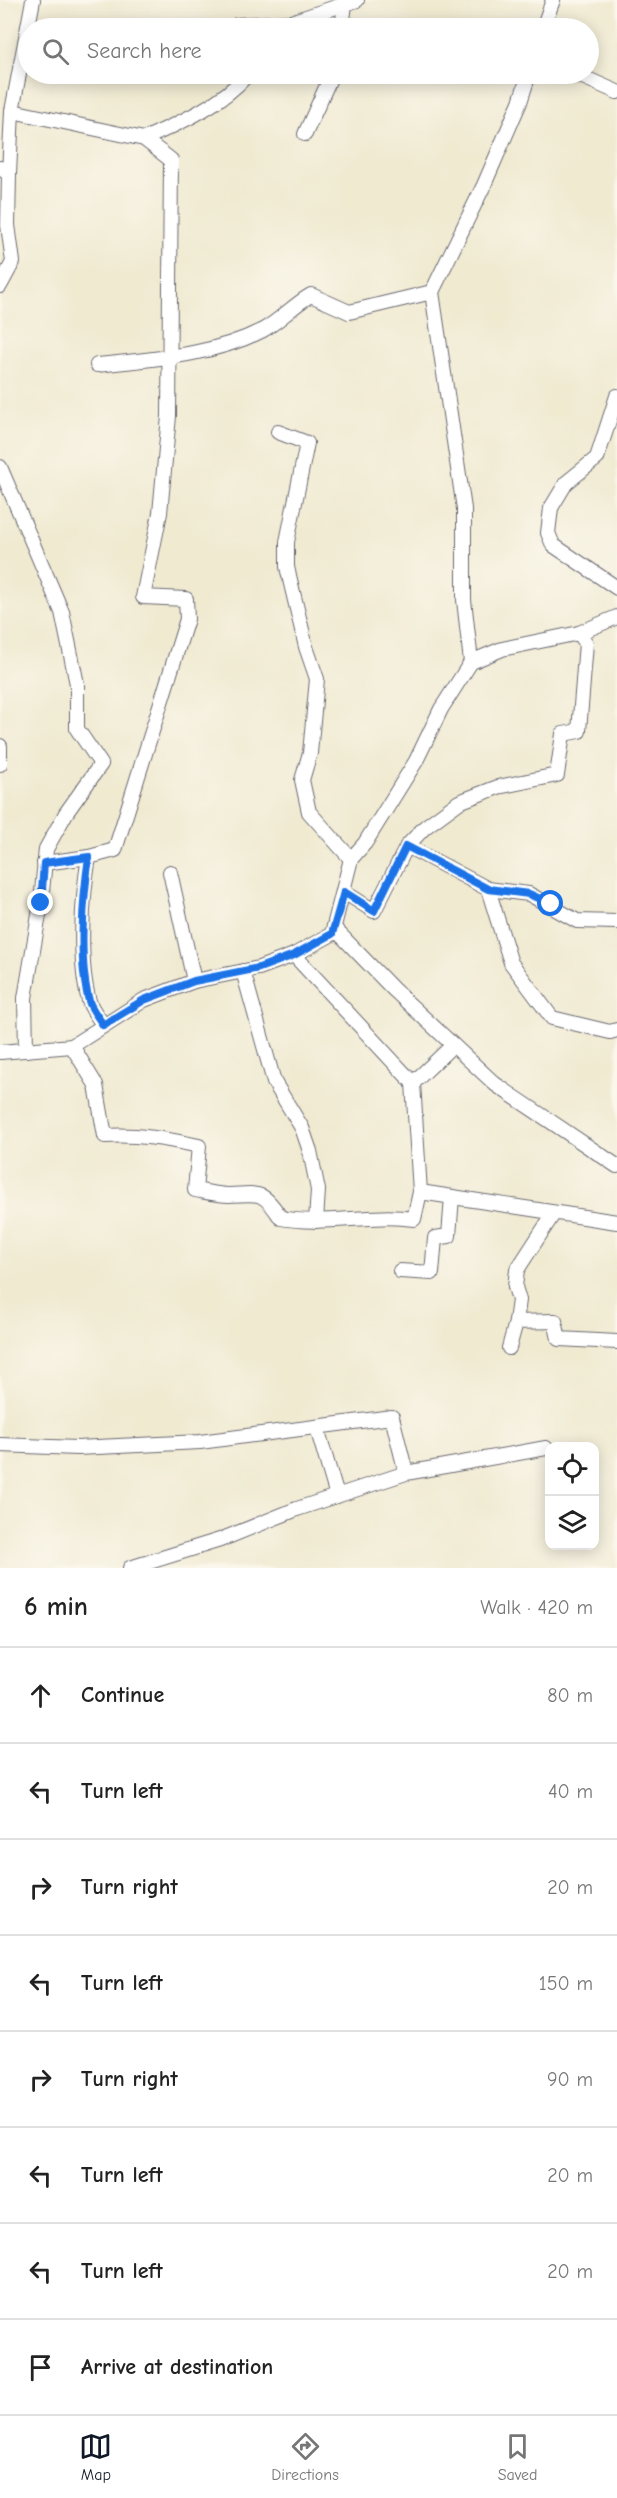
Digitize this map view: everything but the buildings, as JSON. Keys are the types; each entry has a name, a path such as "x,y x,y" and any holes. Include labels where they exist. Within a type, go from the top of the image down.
{"street":[{"path":"30,18 33,0"},
{"path":"546,18 552,0"},
{"path":"308,18 351,2"},
{"path":"345,18 351,2"},
{"path":"0,286 13,262 5,171 18,79"},
{"path":"144,140 181,122 240,84"},
{"path":"305,134 328,84"},
{"path":"471,662 464,600 464,509 432,292 489,175 526,84"},
{"path":"599,84 617,92"},
{"path":"12,111 144,140 171,160 169,416 160,513 143,597 186,599 187,619 115,850 89,857 44,863"},
{"path":"97,365 216,349 264,329 296,303 311,295 348,312 432,292"},
{"path":"617,396 597,458 566,483 551,508 548,533 553,545 617,588"},
{"path":"278,432 307,443 287,542 287,567 306,647 317,679 310,753 302,780 309,812 351,859"},
{"path":"0,467 62,612 77,684 77,729 102,764 61,822 46,849 41,903 25,998 26,1050"},
{"path":"0,1052 72,1046 144,1000 194,981 243,971 294,955 332,934 351,859 365,843 416,761 441,709 471,662 502,649 579,633 617,617"},
{"path":"344,892 374,911 406,846 425,827 459,802 498,787 557,775 563,734 579,731 586,643 579,633"},
{"path":"0,746 0,764"},
{"path":"406,846 488,889 529,894 577,921 617,922"},
{"path":"89,857 83,895 83,949 89,1002 103,1025"},
{"path":"170,872 194,981"},
{"path":"488,889 511,963 552,1018 610,1032 617,1030"},
{"path":"334,928 393,989 495,1084 617,1166"},
{"path":"72,1046 96,1085 105,1136 155,1136 199,1146 195,1190 227,1195 253,1192 271,1202 281,1218 303,1222 361,1220 393,1216 414,1219 420,1192 413,1083 294,955"},
{"path":"243,971 274,1082 302,1128 310,1151 318,1190 316,1221"},
{"path":"413,1083 453,1045"},
{"path":"420,1192 617,1222"},
{"path":"400,1271 432,1273 435,1238 449,1236 452,1197"},
{"path":"509,1348 519,1300 515,1287 517,1270 554,1213"},
{"path":"516,1322 555,1321 559,1339 617,1342"},
{"path":"0,1445 77,1448 200,1442 392,1417 406,1473"},
{"path":"317,1428 337,1496"},
{"path":"130,1568 220,1540 406,1473 545,1448"}],"route":[{"path":"41,903 44,863 89,857 83,895 83,949 89,1002 103,1025 144,1000 194,981 259,968 294,955 332,934 344,892 374,911 393,877 406,846 488,889 529,894 551,904"}]}
